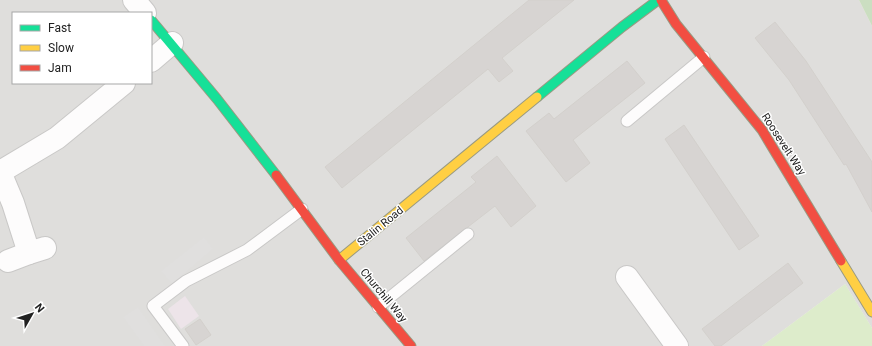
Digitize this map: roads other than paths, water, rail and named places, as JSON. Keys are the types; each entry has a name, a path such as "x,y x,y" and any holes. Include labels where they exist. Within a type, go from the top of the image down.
{"street":[{"path":"134,0 144,12"},
{"name":"Roosevelt Way","path":"659,0 676,24 762,130 872,312"},
{"name":"Stalin Road","path":"339,260 622,27 659,0"},
{"path":"152,21 172,43 302,209 339,260"},
{"path":"152,59 172,43"},
{"path":"8,261 36,251 0,172 57,138 123,84"},
{"name":"Churchill Way","path":"339,260 411,346"},
{"path":"627,277 677,346"}],"lane":[{"path":"626,121 704,57"},
{"path":"183,346 153,306 186,281 247,250 302,209"},
{"path":"378,307 468,234"}]}
